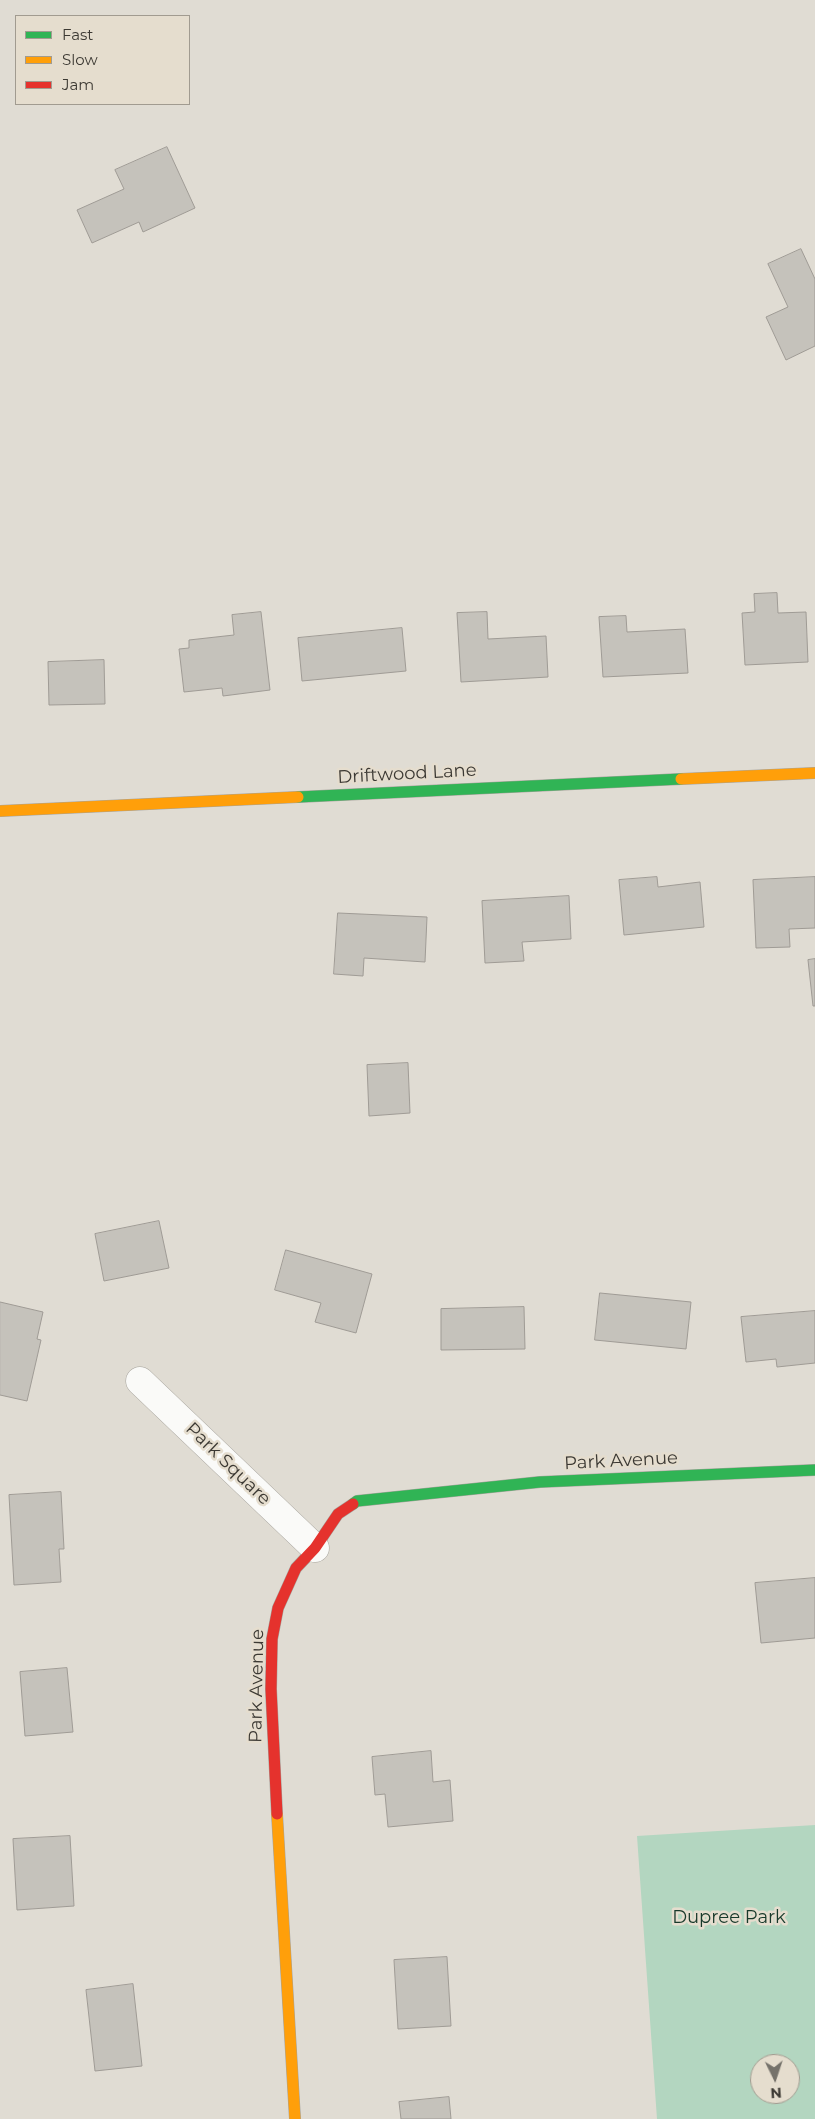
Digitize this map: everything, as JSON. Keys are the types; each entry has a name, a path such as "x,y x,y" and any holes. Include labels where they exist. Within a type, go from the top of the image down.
{"street":[{"name":"Driftwood Lane","path":"0,810 815,773"},
{"name":"Park Square","path":"140,1381 315,1548"},
{"name":"Park Avenue","path":"295,2119 278,1842 271,1689 272,1639 278,1608 296,1568 315,1548 338,1514 357,1502 540,1482 815,1470"}],"green space":[{"name":"Dupree Park","path":"815,1825 815,2119 657,2119 637,1836"}],"building":[{"path":"167,147 195,208 143,232 139,222 92,243 77,210 124,189 115,170"},
{"path":"801,249 815,279 815,346 786,360 766,317 788,307 768,264"},
{"path":"777,593 778,613 806,612 808,662 745,665 742,613 755,612 754,594"},
{"path":"261,612 270,690 223,696 222,688 184,692 179,649 189,648 189,640 234,635 232,615"},
{"path":"487,612 488,639 546,636 548,677 461,682 457,613"},
{"path":"626,616 627,632 685,629 688,673 603,677 599,617"},
{"path":"402,628 406,671 302,681 298,638"},
{"path":"104,660 105,704 49,705 48,662"},
{"path":"657,877 658,887 700,882 704,927 624,935 619,880"},
{"path":"815,877 815,928 789,929 790,947 756,948 753,880"},
{"path":"569,896 571,939 522,942 524,961 485,963 482,901"},
{"path":"338,913 427,917 425,962 364,958 363,976 334,974"},
{"path":"815,959 815,1006 813,1006 808,960"},
{"path":"408,1063 410,1113 369,1116 367,1065"},
{"path":"159,1221 169,1268 104,1281 95,1234"},
{"path":"286,1250 372,1274 356,1333 315,1322 321,1303 275,1290"},
{"path":"600,1293 691,1302 686,1349 595,1340"},
{"path":"0,1302 43,1312 37,1339 41,1340 27,1401 0,1395"},
{"path":"524,1307 525,1349 441,1350 441,1309"},
{"path":"815,1311 815,1363 777,1367 776,1359 746,1362 741,1317"},
{"path":"61,1492 64,1549 59,1549 61,1582 14,1585 9,1495"},
{"path":"815,1578 815,1638 761,1643 755,1583"},
{"path":"67,1668 73,1732 25,1736 20,1672"},
{"path":"431,1751 433,1782 450,1780 453,1821 388,1827 385,1794 375,1795 372,1757"},
{"path":"70,1836 74,1906 17,1910 13,1839"},
{"path":"447,1957 451,2026 398,2029 394,1960"},
{"path":"133,1984 142,2066 95,2071 86,1990"},
{"path":"449,2097 451,2119 401,2119 399,2102"}],"traffic: fast":[{"path":"298,797 681,779"},
{"path":"353,1504 357,1501 540,1482 815,1470"}],"traffic: slow":[{"path":"681,779 815,773"},
{"path":"0,811 298,797"},
{"path":"277,1814 295,2119"}],"traffic: jam":[{"path":"277,1814 271,1689 272,1639 278,1608 296,1568 315,1548 338,1514 353,1504"}]}
